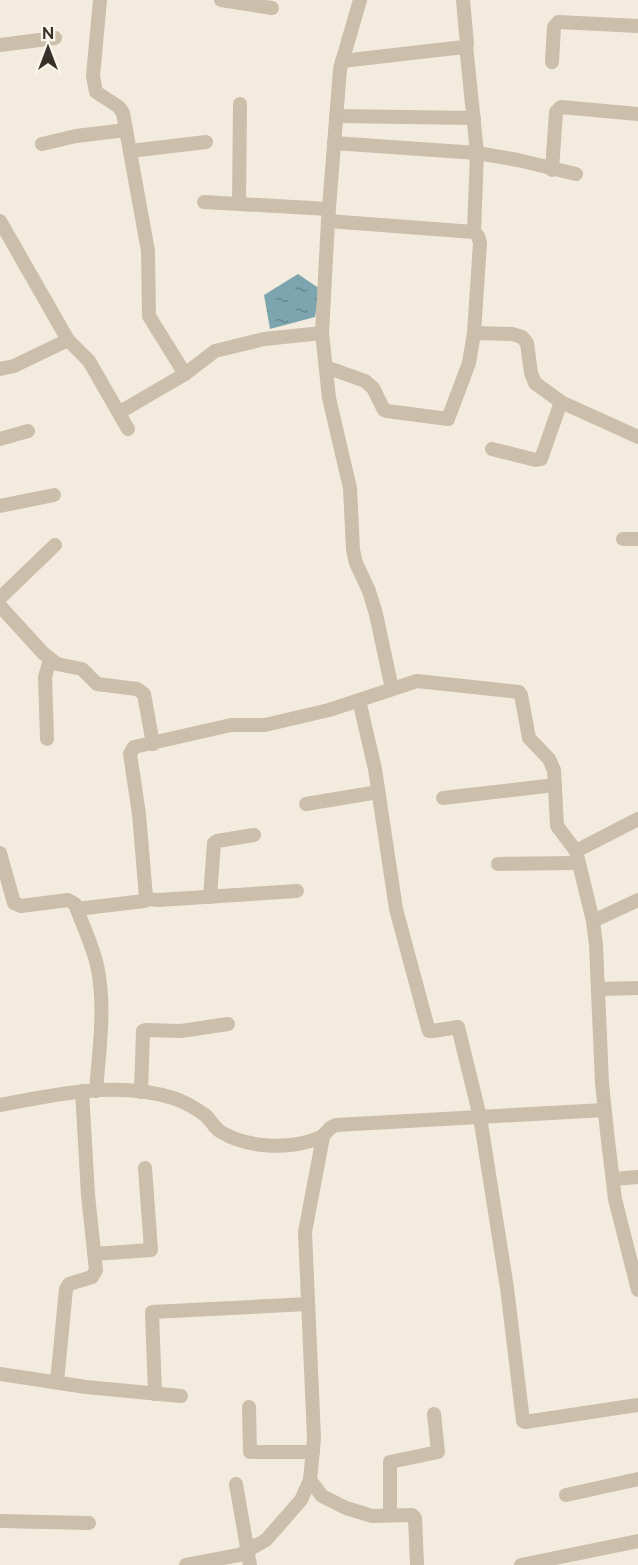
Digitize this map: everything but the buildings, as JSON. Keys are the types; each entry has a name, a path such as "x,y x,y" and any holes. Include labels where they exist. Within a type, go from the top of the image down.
{"street":[{"path":"100,0 94,83 96,92 122,110 148,251 149,316 185,374"},
{"path":"221,0 272,8"},
{"path":"360,0 342,61 328,215 322,333 329,398 350,488 352,550 376,614 392,689"},
{"path":"463,0 477,153 474,232"},
{"path":"552,62 554,27 558,22 638,27"},
{"path":"0,45 55,38"},
{"path":"342,61 466,45"},
{"path":"239,204 240,104"},
{"path":"552,170 556,112 561,107 638,114"},
{"path":"336,116 474,118"},
{"path":"42,144 76,136 126,130"},
{"path":"130,151 206,142"},
{"path":"334,143 477,153 518,159 552,170 576,174"},
{"path":"204,202 239,204 474,232 478,236 480,243 474,333 469,363 448,419 384,410 373,388 365,381 326,367"},
{"path":"0,221 4,236 68,340 89,361 128,429"},
{"path":"120,412 185,374 215,351 264,339 322,333"},
{"path":"474,333 512,334 522,337 527,343 531,373 535,383 561,402 638,437"},
{"path":"0,369 14,366 68,340"},
{"path":"492,449 536,460 541,459 561,402"},
{"path":"0,439 28,431"},
{"path":"0,506 54,495"},
{"path":"623,539 638,539"},
{"path":"0,598 55,545"},
{"path":"0,606 57,664 82,669 97,684 141,691 144,694 153,744"},
{"path":"47,739 45,677 50,659"},
{"path":"146,899 139,814 130,754 134,747 231,725 265,725 359,700 417,681 519,692 529,738 549,759 554,770 557,826 577,857 593,921 604,1110 618,1209 638,1290"},
{"path":"359,700 378,792 396,909 428,1028 429,1031 433,1031 458,1027 480,1117 507,1288 523,1421 638,1405"},
{"path":"443,798 555,786"},
{"path":"306,804 378,792"},
{"path":"498,864 577,857 638,819"},
{"path":"210,897 214,843 254,835"},
{"path":"0,853 14,903 21,906 68,900 75,904 93,952 98,976 100,1042 89,1091 88,1195 95,1274 69,1284 66,1289 57,1383"},
{"path":"77,909 146,899 297,891"},
{"path":"593,921 638,900"},
{"path":"598,989 638,988"},
{"path":"141,1092 144,1031 181,1031 228,1024"},
{"path":"0,1105 89,1091 141,1092 175,1098 204,1115 220,1131 250,1143 279,1146 322,1137"},
{"path":"186,1565 249,1558 301,1500 310,1479 314,1438 305,1232 322,1137 328,1128 336,1125 604,1110"},
{"path":"94,1254 151,1250 145,1168"},
{"path":"613,1179 638,1177"},
{"path":"154,1394 152,1312 308,1304"},
{"path":"0,1374 57,1383 181,1396"},
{"path":"249,1407 250,1452 313,1452"},
{"path":"390,1515 390,1462 438,1452 434,1414"},
{"path":"310,1479 322,1496 346,1508 372,1515 408,1514 415,1518 417,1565"},
{"path":"566,1495 638,1479"},
{"path":"236,1484 249,1558"},
{"path":"0,1521 89,1523"},
{"path":"521,1565 638,1541"}],"water":[{"path":"298,274 320,289 315,317 270,329 264,295"}]}
